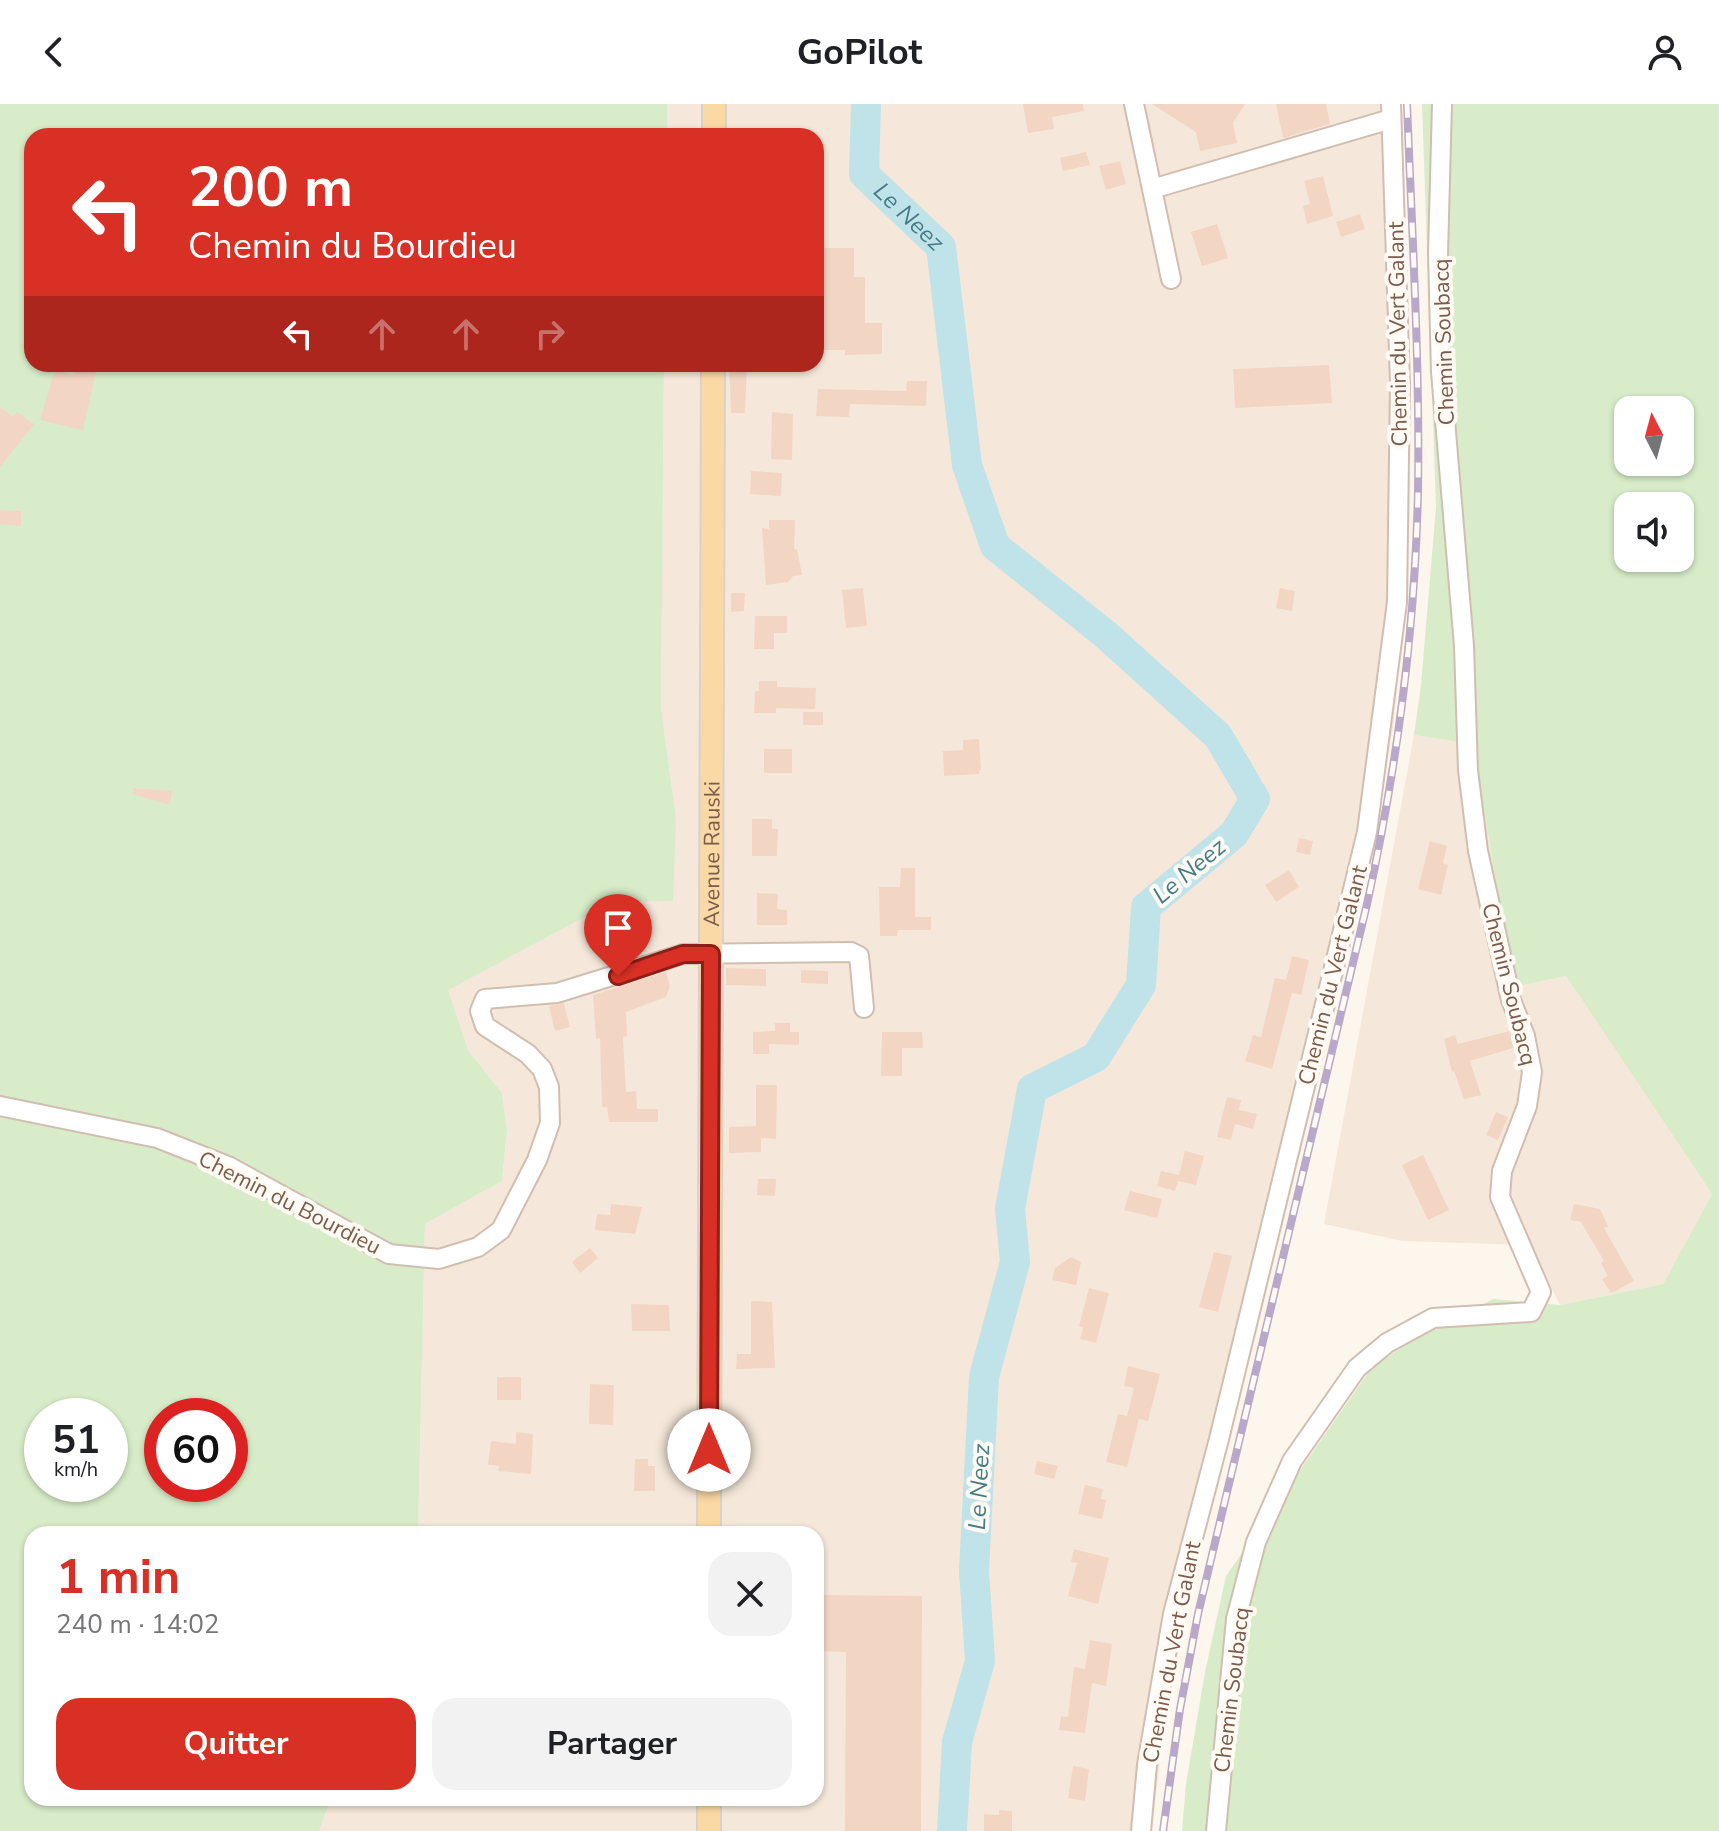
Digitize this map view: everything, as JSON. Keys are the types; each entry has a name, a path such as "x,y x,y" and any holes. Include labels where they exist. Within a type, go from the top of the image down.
{"main road":[{"path":"714,104 714,128"},
{"name":"Avenue Rauski","path":"709,1526 713,372"},
{"path":"709,1806 709,1831"}],"street":[{"path":"1134,104 1171,279"},
{"name":"Chemin Soubacq","path":"1216,1831 1236,1619 1256,1542 1292,1461 1357,1368 1387,1343 1433,1318 1531,1312 1541,1292 1500,1197 1502,1171 1527,1106 1532,1072 1525,1036 1511,1000 1478,851 1468,770 1464,646 1441,372 1438,254 1442,104"},
{"path":"1152,189 1391,111"},
{"name":"Chemin du Vert Galant","path":"1141,1831 1147,1765 1173,1614 1219,1439 1367,832 1397,602 1400,384 1391,111"},
{"path":"711,954 851,952 859,956 862,965 864,1008"},
{"name":"Chemin du Bourdieu","path":"0,1106 157,1138 228,1166 389,1254 439,1259 478,1247 501,1230 537,1160 550,1123 549,1087 542,1069 528,1054 485,1026 480,1011 485,999 557,993 683,954 711,954"}],"shaded area":[{"path":"667,104 1399,104 1410,501 1406,591 1393,727 1372,853 1185,1613 1162,1743 1152,1831 319,1831 328,1806 824,1806 824,1526 418,1526 425,1224 502,1181 507,1130 502,1093 468,1050 447,990 613,902 676,818 661,707 664,372 824,372 824,128 667,128"},
{"path":"1414,735 1473,743 1515,987 1566,976 1712,1194 1663,1284 1560,1305 1530,1245 1402,1241 1324,1224"}],"green space":[{"path":"0,104 667,104 667,128 24,128 24,372 664,372 661,707 676,818 673,901 613,902 448,990 468,1050 502,1093 507,1130 502,1181 425,1224 418,1526 24,1526 24,1806 328,1806 319,1831 0,1831"},
{"path":"1422,104 1719,104 1719,1831 1182,1831 1186,1784 1205,1672 1226,1576 1370,1370 1403,1346 1493,1299 1560,1305 1663,1284 1712,1194 1566,976 1514,987 1473,744 1414,735 1436,507"}],"building":[{"path":"1023,104 1083,104 1084,111 1052,117 1054,129 1028,133"},
{"path":"1152,104 1245,104 1233,123 1237,143 1200,151 1196,132"},
{"path":"1276,104 1326,104 1330,124 1283,138"},
{"path":"1086,152 1090,165 1063,171 1060,158"},
{"path":"1120,161 1126,184 1106,190 1099,166"},
{"path":"1323,176 1333,216 1307,224 1303,206 1310,204 1304,181"},
{"path":"1360,214 1365,229 1341,237 1336,222"},
{"path":"1217,224 1228,258 1202,266 1191,232"},
{"path":"824,248 854,248 854,277 865,277 865,323 882,323 882,354 845,355 845,350 824,350"},
{"path":"1329,365 1332,403 1235,408 1233,369"},
{"path":"56,372 73,375 74,372 96,372 83,430 40,420 53,376"},
{"path":"729,372 747,372 745,413 731,413"},
{"path":"907,381 927,381 926,406 850,404 849,417 816,416 818,389 906,391"},
{"path":"0,407 13,417 17,412 34,424 0,467"},
{"path":"772,412 793,414 792,460 771,459"},
{"path":"751,471 782,473 781,496 750,494"},
{"path":"0,510 21,511 21,526 0,524"},
{"path":"769,520 795,520 794,549 797,549 802,575 793,576 788,582 766,585 762,528 769,529"},
{"path":"863,588 867,626 846,628 842,590"},
{"path":"1280,588 1295,591 1292,611 1276,608"},
{"path":"731,593 745,593 744,611 731,612"},
{"path":"755,616 787,616 787,633 774,633 774,649 754,649"},
{"path":"759,681 777,681 777,687 816,688 815,709 776,708 776,713 754,713 755,691 759,691"},
{"path":"803,712 823,712 823,725 803,725"},
{"path":"979,739 979,774 944,776 943,751 963,750 963,740"},
{"path":"764,749 792,749 792,773 764,773"},
{"path":"133,788 172,791 170,805 132,794"},
{"path":"752,819 772,819 772,829 778,829 777,856 752,856"},
{"path":"1299,838 1313,841 1310,855 1296,852"},
{"path":"1430,841 1447,846 1443,863 1448,865 1441,895 1418,889"},
{"path":"901,868 915,868 915,917 931,917 931,930 898,930 897,936 880,936 879,887 900,887"},
{"path":"1289,870 1299,887 1276,902 1265,885"},
{"path":"757,893 778,894 777,909 787,910 787,925 757,925"},
{"path":"1292,956 1309,960 1301,995 1292,993 1272,1069 1245,1061 1253,1035 1261,1037 1275,978 1286,980"},
{"path":"726,968 766,969 766,986 726,985"},
{"path":"801,970 828,971 828,984 801,983"},
{"path":"666,972 670,986 666,997 626,1012 627,1036 623,1037 626,1092 636,1091 637,1109 658,1109 658,1122 609,1122 607,1107 602,1107 600,1038 596,1039 593,995"},
{"path":"564,1003 570,1027 555,1031 549,1006"},
{"path":"775,1023 790,1023 790,1032 799,1032 799,1045 769,1044 769,1054 753,1054 753,1032 775,1031"},
{"path":"1510,1031 1513,1048 1470,1061 1481,1095 1464,1099 1452,1072 1444,1039 1455,1035 1458,1044"},
{"path":"882,1032 922,1032 923,1048 902,1048 902,1076 881,1076"},
{"path":"756,1085 777,1085 776,1139 761,1138 761,1152 729,1153 729,1127 756,1126"},
{"path":"1227,1097 1241,1100 1239,1110 1257,1114 1253,1129 1235,1124 1231,1140 1217,1137"},
{"path":"1496,1112 1508,1117 1498,1140 1486,1135"},
{"path":"1185,1151 1204,1156 1196,1185 1178,1181 1175,1191 1157,1186 1161,1171 1179,1175"},
{"path":"1423,1155 1449,1210 1428,1220 1402,1165"},
{"path":"758,1179 776,1179 775,1196 757,1195"},
{"path":"1130,1191 1162,1199 1157,1218 1124,1210"},
{"path":"611,1204 642,1207 635,1234 595,1230 597,1214 610,1215"},
{"path":"1574,1204 1600,1209 1608,1226 1604,1228 1634,1281 1611,1293 1602,1279 1608,1276 1601,1263 1604,1261 1581,1222 1570,1220"},
{"path":"590,1248 598,1258 580,1273 572,1262"},
{"path":"1214,1252 1232,1256 1218,1312 1199,1307"},
{"path":"1071,1257 1081,1262 1076,1285 1052,1280 1055,1268"},
{"path":"1089,1288 1109,1293 1096,1343 1080,1339 1083,1327 1079,1326"},
{"path":"751,1301 772,1302 775,1368 736,1369 737,1354 751,1354"},
{"path":"631,1304 669,1305 670,1331 632,1331"},
{"path":"1128,1366 1160,1374 1148,1421 1139,1419 1127,1467 1106,1462 1118,1414 1127,1416 1134,1388 1124,1386"},
{"path":"497,1377 521,1377 521,1400 497,1400"},
{"path":"590,1384 614,1385 613,1425 589,1424"},
{"path":"516,1432 533,1434 531,1474 498,1471 499,1466 488,1465 491,1441 516,1444"},
{"path":"635,1459 648,1459 648,1466 655,1466 655,1491 634,1491"},
{"path":"1037,1461 1058,1466 1054,1479 1034,1474"},
{"path":"1085,1485 1103,1489 1101,1499 1106,1500 1102,1519 1078,1514"},
{"path":"1074,1549 1109,1558 1098,1604 1068,1596 1077,1563 1071,1562"},
{"path":"824,1595 922,1596 921,1831 845,1831 846,1652 824,1651"},
{"path":"1090,1640 1112,1644 1106,1686 1092,1683 1085,1733 1059,1730 1061,1716 1068,1717 1074,1667 1085,1669"},
{"path":"1073,1766 1089,1769 1085,1801 1068,1798"},
{"path":"999,1810 1012,1811 1012,1831 984,1831 984,1814 999,1815"}],"waterway":[{"name":"Le Neez","path":"866,104 864,174 941,247 967,465 995,546 1105,634 1218,736 1255,799 1234,834 1146,907 1141,985 1096,1057 1032,1089 1010,1209 1015,1262 984,1377 974,1571 980,1661 957,1742 952,1831"}],"railway":[{"path":"1163,1831 1180,1709 1198,1614 1367,904 1396,750 1413,595 1418,491 1417,346 1407,104"}],"route":[{"path":"618,976 683,954 711,954 709,1450"}]}
